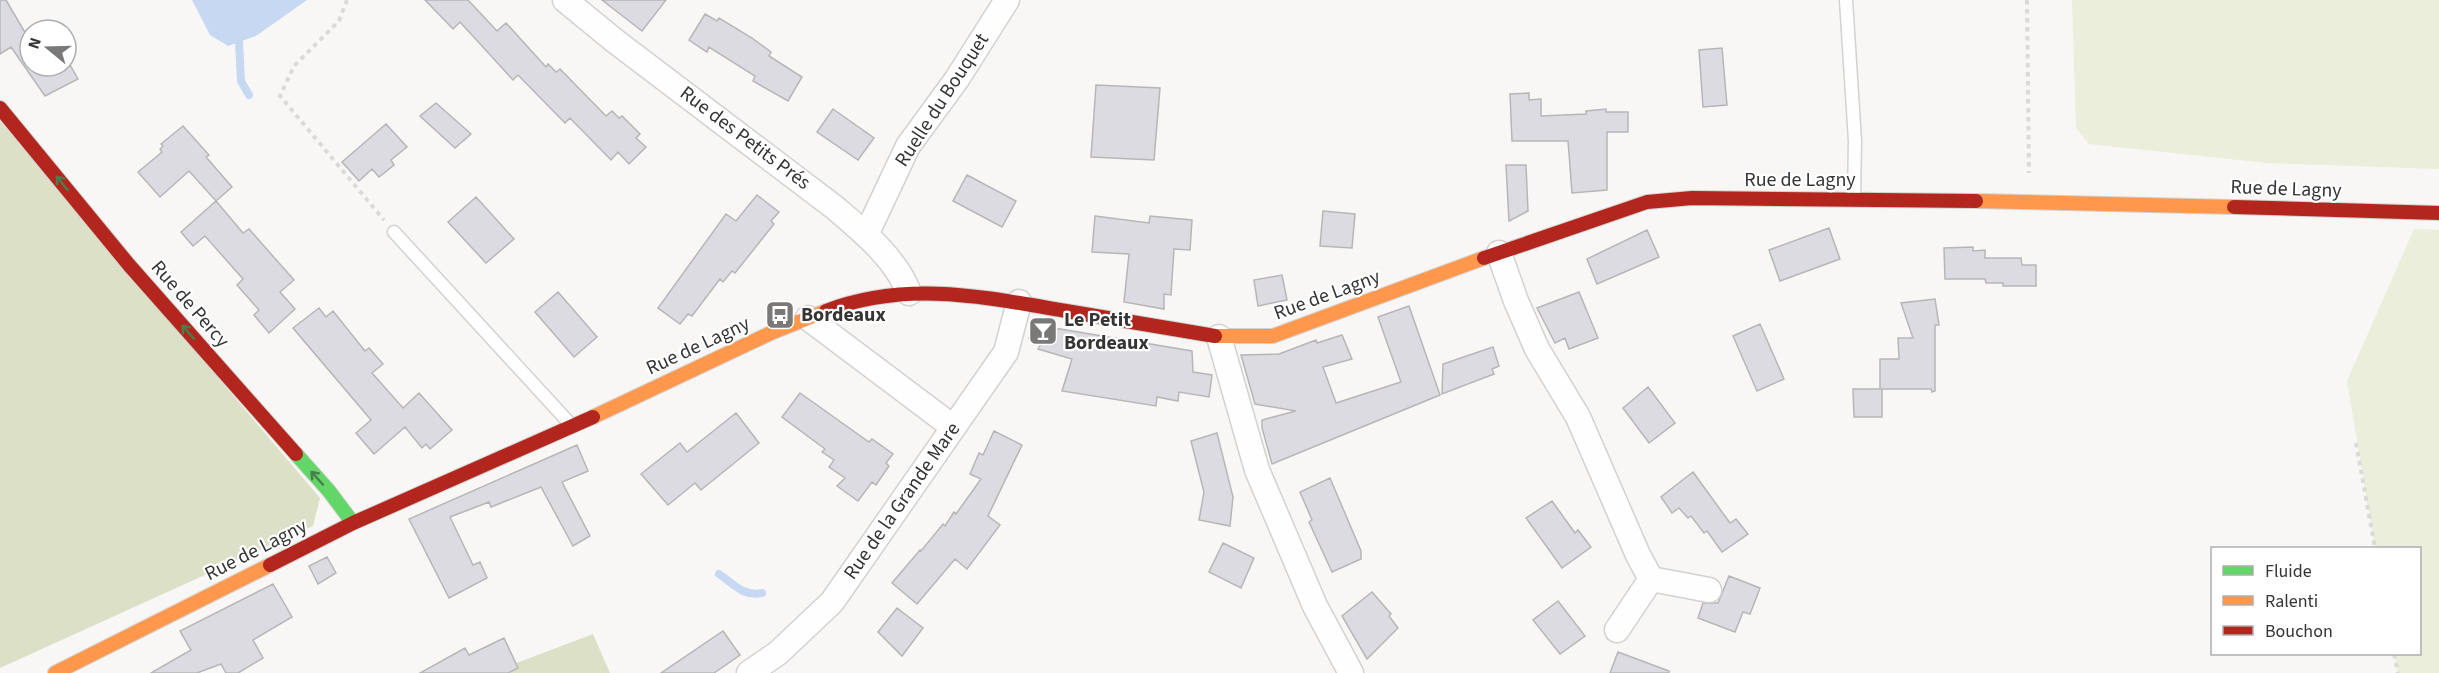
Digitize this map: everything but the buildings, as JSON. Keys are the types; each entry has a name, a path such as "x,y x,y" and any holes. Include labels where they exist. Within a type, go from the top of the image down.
{"main road":[{"name":"Rue de Percy","path":"0,108 129,265 329,491 353,523"},
{"name":"Rue de Lagny","path":"55,673 353,523 573,426 808,318 844,304 909,293 967,294 1219,337 1273,336 1499,253 1647,202 1692,198 2031,201 2439,213"}],"street":[{"name":"Rue des Petits Prés","path":"564,0 834,207 866,235 902,276 909,293"},
{"name":"Ruelle du Bouquet","path":"866,235 908,146 957,79 1007,0"},
{"path":"1499,253 1516,301 1537,349 1578,417 1638,555 1651,579"},
{"name":"Rue de la Grande Mare","path":"749,673 778,653 832,602 1006,352 1019,302"},
{"path":"808,318 953,427"},
{"path":"1219,337 1257,470 1315,606 1351,673"},
{"path":"1651,579 1709,590"},
{"path":"1617,630 1651,579"}],"lane":[{"path":"1846,0 1855,141 1854,200"},
{"path":"394,232 573,426"}],"path":[{"path":"347,0 339,21 294,66 280,96 394,232"},
{"path":"2027,0 2028,158 2031,201"},
{"path":"2356,443 2375,547"},
{"path":"2394,655 2398,673"}],"green space":[{"path":"2072,0 2439,0 2439,169 2266,163 2089,144 2076,128"},
{"path":"0,121 320,498 313,526 0,668"},
{"path":"2414,229 2439,230 2439,673 2398,673 2394,655 2421,655 2421,547 2375,547 2347,381"},
{"path":"593,634 610,673 490,673"}],"water":[{"path":"192,0 307,0 256,36 228,46 210,35"}],"waterway":[{"path":"233,36 239,42 241,81 249,95"},
{"path":"719,574 744,591 762,593"}],"traffic: fast":[{"path":"296,454 329,491 353,523"}],"traffic: slow":[{"path":"1976,201 2234,207"},
{"path":"1215,336 1273,336 1484,258"},
{"path":"593,417 773,332 826,311"},
{"path":"55,673 270,565"}],"traffic: jam":[{"path":"0,108 129,265 296,454"},
{"path":"1484,258 1647,202 1692,198 1976,201"},
{"path":"2234,207 2439,213"},
{"path":"826,311 886,296 946,294 1005,301 1215,336"},
{"path":"270,565 353,523 593,417"}],"place":[{"name":"Bordeaux","path":"780,315"},
{"name":"Le Petit Bordeaux","path":"1043,331"}]}
